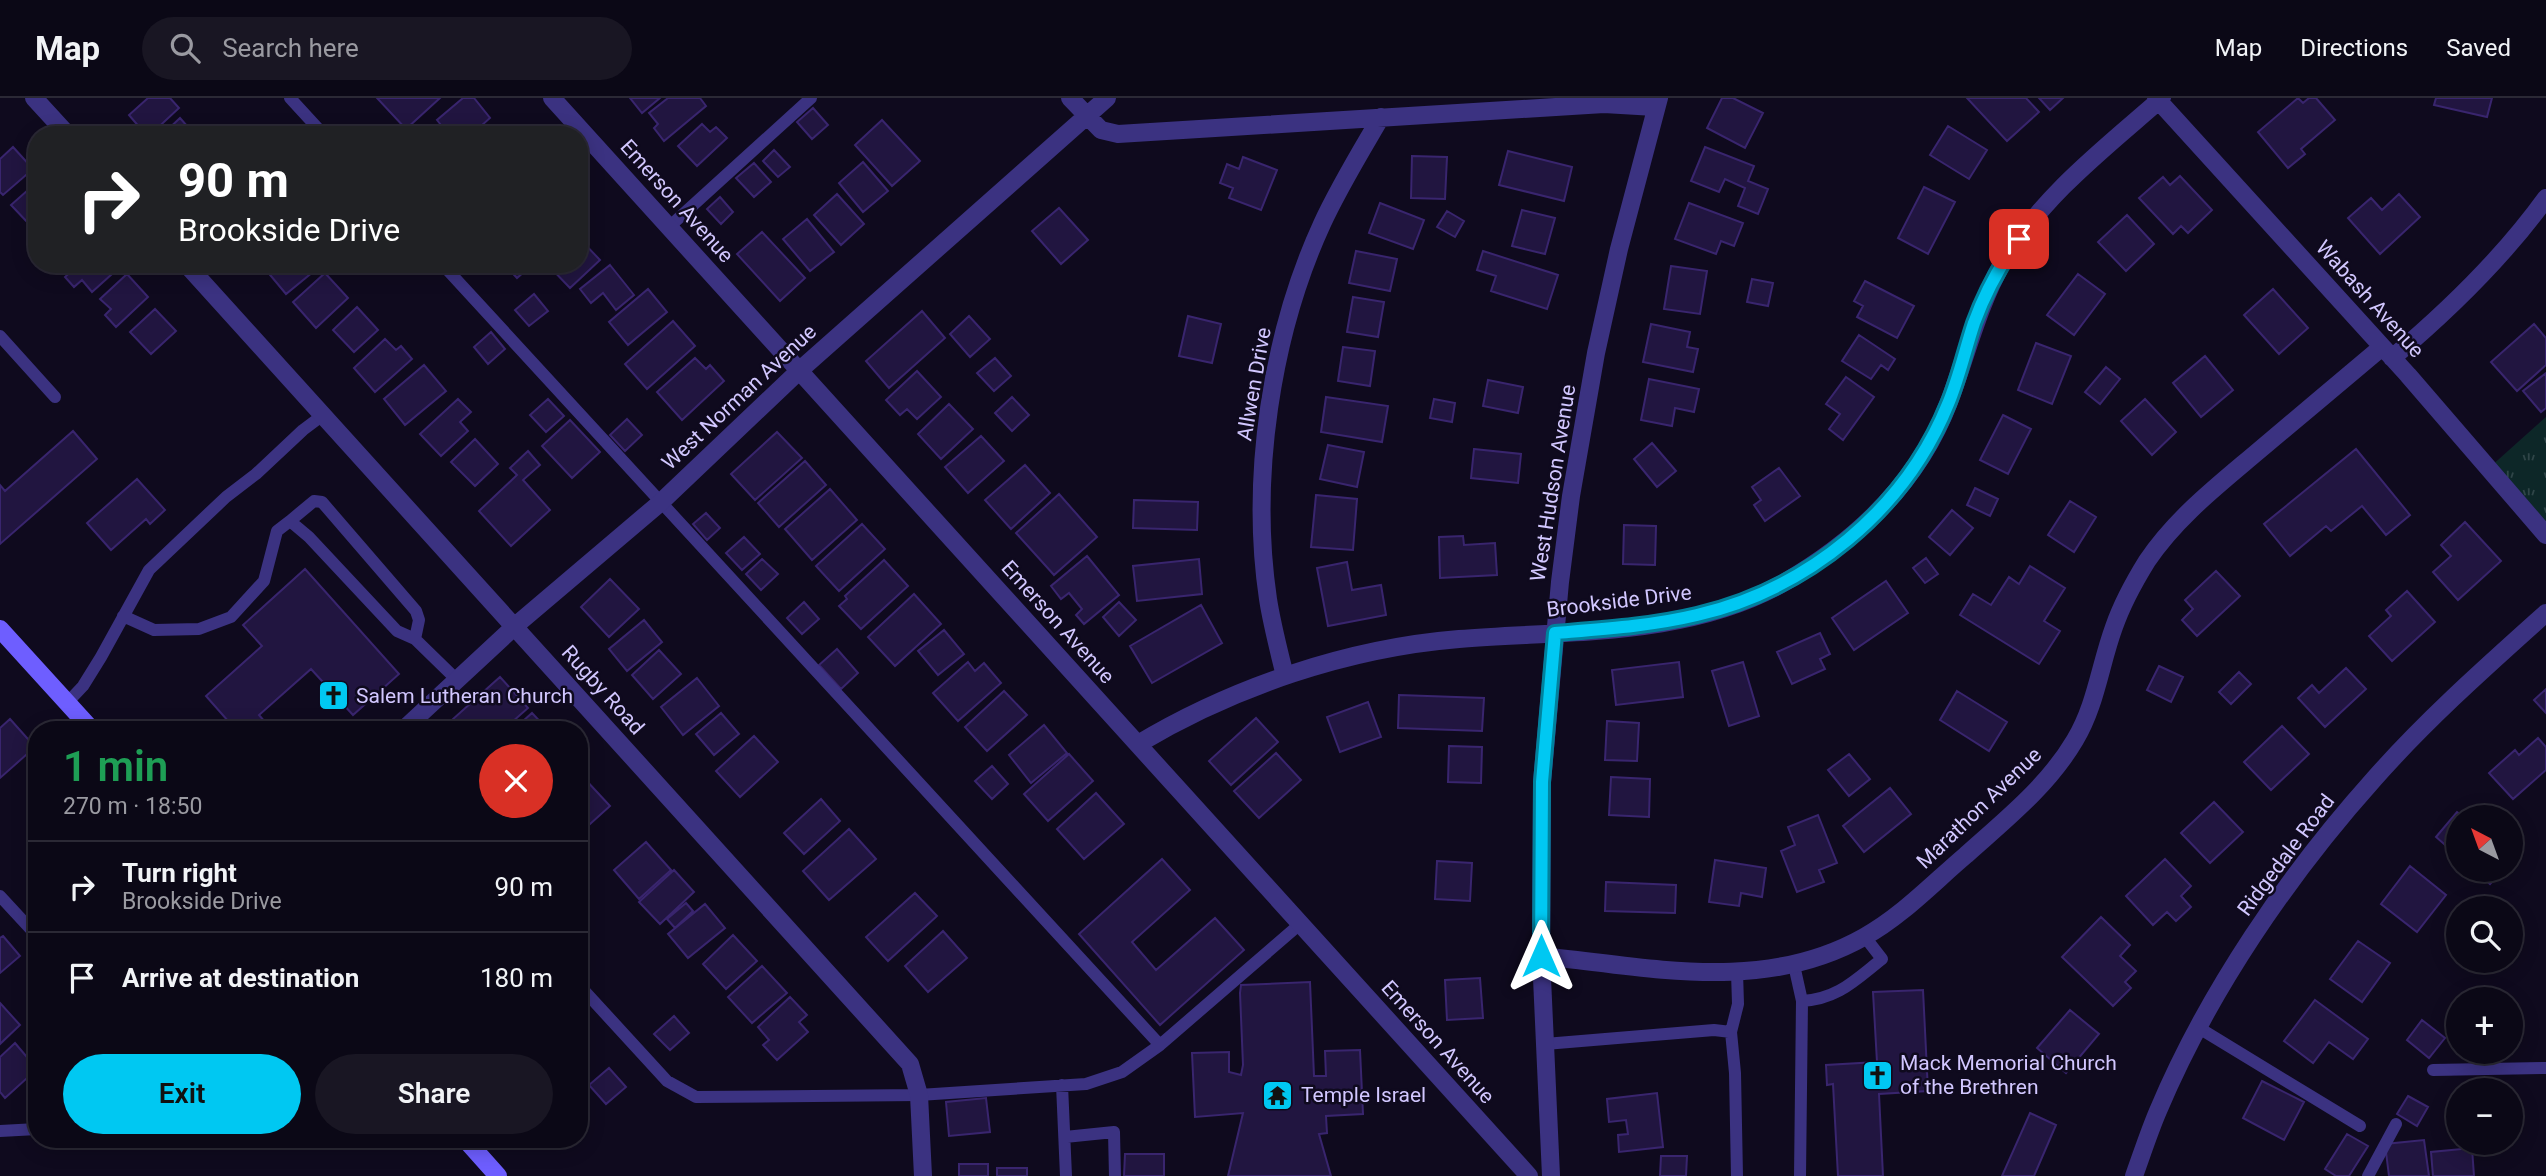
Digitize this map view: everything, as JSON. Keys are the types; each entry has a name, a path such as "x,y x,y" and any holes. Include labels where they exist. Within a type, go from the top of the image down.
{"street":[{"path":"34,98 60,126"},
{"name":"Emerson Avenue","path":"552,98 577,126"},
{"path":"1070,98 1101,130 1118,134 1657,102"},
{"name":"West Norman Avenue","path":"412,721 515,626 660,503 800,370 1107,98"},
{"name":"Wabash Avenue","path":"2159,99 2546,535"},
{"name":"Brookside Drive","path":"1138,744 1201,711 1285,676 1341,660 1457,639 1645,625 1720,609 1782,584 1854,535 1906,480 1933,436 1949,403 1975,322 1994,279 2032,219 2066,183 2159,99"},
{"name":"West Hudson Avenue","path":"1551,1176 1541,956 1542,782 1555,633 1571,496 1596,353 1619,249 1657,102"},
{"name":"Allwen Drive","path":"1285,676 1268,599 1263,540 1263,480 1268,420 1291,309 1320,227 1381,117"},
{"name":"Emerson Avenue","path":"588,138 1529,1176"},
{"name":"Marathon Avenue","path":"1541,956 1717,973 1760,971 1794,965 1831,953 1865,937 1903,910 2015,811 2062,761 2089,712 2113,629 2124,603 2146,563 2168,535 2200,501 2387,353 2442,316 2481,277 2546,198"},
{"name":"Rugby Road","path":"194,273 910,1064 919,1095 923,1176"},
{"name":"Ridgedale Road","path":"2134,1176 2158,1111 2199,1028 2231,971 2277,902 2343,814 2407,743 2546,612"},
{"path":"0,629 84,721"},
{"path":"473,1148 498,1176"}],"lane":[{"path":"290,98 316,126"},
{"path":"669,227 811,98"},
{"path":"450,273 1160,1045"},
{"path":"0,337 54,397"},
{"path":"68,703 89,676 149,570 226,497 323,415"},
{"path":"123,616 154,630 199,629 231,617 264,581 277,531 314,501 322,502 416,611 419,620 415,639"},
{"path":"290,521 309,537 397,631 415,639 456,679"},
{"path":"0,896 28,926"},
{"path":"588,995 667,1081 696,1097 919,1095 1086,1084 1122,1072 1160,1045 1300,924"},
{"path":"1802,1001 1820,1000 1844,990 1882,959 1865,937"},
{"path":"1794,965 1802,1001 1800,1176"},
{"path":"1737,972 1738,1004 1731,1032 1735,1073 1737,1176"},
{"path":"2199,1028 2360,1126"},
{"path":"1545,1044 1714,1030 1731,1032"},
{"path":"2433,1070 2546,1068"},
{"path":"1062,1085 1066,1176"},
{"path":"2368,1176 2396,1124"},
{"path":"0,1131 28,1129"},
{"path":"1065,1137 1114,1132 1115,1176"}],"green space":[{"path":"2546,417 2546,535 2489,468"}],"building":[{"path":"148,98 170,98 179,108 160,126 138,126 129,115"},
{"path":"377,98 440,98 409,126 403,126"},
{"path":"463,98 474,98 490,118 481,126 442,126 437,120"},
{"path":"630,98 660,98 642,113"},
{"path":"668,98 700,98 706,106 664,141 654,128 658,124 649,113"},
{"path":"1722,98 1733,98 1763,113 1745,148 1707,128"},
{"path":"1967,98 2026,98 2039,112 2007,141"},
{"path":"2039,98 2063,98 2050,110"},
{"path":"2298,98 2303,103 2309,98 2316,98 2335,120 2301,149 2305,154 2288,168 2258,132"},
{"path":"2436,98 2492,98 2487,117 2434,105"},
{"path":"813,108 828,125 812,139 797,122"},
{"path":"180,118 187,126 172,126"},
{"path":"882,120 920,161 892,186 855,145"},
{"path":"702,124 710,132 716,127 727,138 697,166 678,146"},
{"path":"1948,126 1987,150 1969,179 1930,155"},
{"path":"13,147 28,164 28,173 3,195 0,192 0,159"},
{"path":"1705,147 1754,166 1748,181 1768,189 1758,214 1738,206 1745,188 1725,179 1719,192 1691,181"},
{"path":"774,150 790,167 778,177 763,161"},
{"path":"1508,151 1572,167 1564,201 1499,185"},
{"path":"1412,156 1447,157 1445,199 1411,198"},
{"path":"1243,157 1277,170 1261,210 1229,198 1233,188 1220,183 1227,164 1239,169"},
{"path":"863,162 888,191 863,212 839,183"},
{"path":"754,163 771,182 754,197 736,178"},
{"path":"2180,176 2212,210 2188,233 2181,226 2173,234 2139,198 2163,177 2170,185"},
{"path":"1924,187 1955,202 1928,254 1898,238"},
{"path":"28,190 28,223 11,205"},
{"path":"837,194 864,224 841,245 814,215"},
{"path":"2399,194 2420,217 2380,254 2348,218 2371,198 2382,210"},
{"path":"720,197 733,212 721,224 707,209"},
{"path":"1380,203 1424,220 1413,249 1369,233"},
{"path":"1689,203 1743,223 1734,246 1721,241 1716,254 1675,239"},
{"path":"1059,208 1088,240 1061,264 1032,231"},
{"path":"1522,210 1555,218 1545,254 1512,246"},
{"path":"1447,211 1464,221 1455,237 1437,227"},
{"path":"2127,215 2154,244 2126,271 2098,242"},
{"path":"807,219 834,252 810,271 783,239"},
{"path":"762,232 805,278 780,301 737,254"},
{"path":"588,247 600,260 588,271"},
{"path":"1356,251 1397,259 1390,291 1349,283"},
{"path":"1483,251 1558,275 1547,309 1491,291 1496,276 1477,270"},
{"path":"610,265 634,295 616,310 603,293 591,303 580,289"},
{"path":"1671,266 1707,271 1700,314 1664,309"},
{"path":"69,273 113,273 92,292 82,280 74,287 65,277"},
{"path":"268,273 312,273 286,294"},
{"path":"325,273 348,298 316,328 293,302"},
{"path":"556,273 586,273 570,288"},
{"path":"127,274 148,297 116,327 105,315 111,309 100,299"},
{"path":"2078,274 2105,294 2074,335 2047,315"},
{"path":"1752,279 1773,283 1768,306 1747,302"},
{"path":"1865,281 1914,306 1897,338 1857,317 1863,306 1854,301"},
{"path":"648,289 667,312 628,345 609,322"},
{"path":"2273,289 2308,328 2279,354 2244,315"},
{"path":"534,294 548,311 529,326 515,310"},
{"path":"1353,297 1384,302 1378,337 1347,332"},
{"path":"357,307 378,330 354,352 333,330"},
{"path":"155,309 176,331 151,354 130,332"},
{"path":"922,311 945,338 889,388 866,361"},
{"path":"969,316 990,339 970,357 950,334"},
{"path":"1188,316 1221,324 1212,363 1179,356"},
{"path":"673,321 695,346 647,389 625,364"},
{"path":"1651,324 1690,332 1687,347 1698,349 1693,372 1643,362"},
{"path":"2534,324 2546,338 2546,365 2517,391 2491,362"},
{"path":"491,332 505,349 488,364 474,347"},
{"path":"1859,335 1895,359 1888,370 1881,365 1871,379 1842,361"},
{"path":"385,339 396,350 401,346 412,359 375,392 354,368"},
{"path":"2036,343 2071,356 2052,404 2018,390"},
{"path":"1343,347 1375,351 1370,386 1338,381"},
{"path":"2205,356 2233,390 2201,417 2173,383"},
{"path":"695,358 706,369 710,365 724,381 682,420 657,392"},
{"path":"995,358 1011,376 994,391 977,373"},
{"path":"424,365 446,391 405,425 384,399"},
{"path":"2106,367 2120,379 2100,404 2085,392"},
{"path":"917,371 941,397 917,419 907,409 900,415 886,400"},
{"path":"2546,373 2546,408 2541,412 2523,391"},
{"path":"1846,377 1874,397 1843,440 1829,429 1840,414 1826,404"},
{"path":"1649,379 1699,389 1694,412 1675,408 1672,426 1641,420"},
{"path":"1488,380 1523,387 1518,413 1483,406"},
{"path":"1012,397 1029,415 1012,431 995,413"},
{"path":"1326,397 1388,406 1382,442 1321,432"},
{"path":"458,399 471,412 460,422 468,431 441,456 420,434"},
{"path":"548,399 564,416 546,432 530,415"},
{"path":"1434,399 1455,403 1452,422 1430,418"},
{"path":"2145,399 2176,432 2152,455 2121,421"},
{"path":"949,404 973,429 941,459 918,434"},
{"path":"2003,415 2031,429 2008,474 1980,460"},
{"path":"627,419 642,435 625,451 610,435"},
{"path":"570,420 600,452 572,478 542,446"},
{"path":"73,431 97,459 0,544 0,485 5,491"},
{"path":"777,432 802,458 755,500 731,474"},
{"path":"981,436 1004,461 968,493 945,467"},
{"path":"475,439 498,464 475,486 451,462"},
{"path":"1652,443 1676,471 1657,487 1634,459"},
{"path":"1328,445 1364,452 1357,487 1320,479"},
{"path":"1474,449 1521,454 1518,483 1471,478"},
{"path":"2356,449 2410,515 2386,535 2362,506 2331,531 2326,526 2290,556 2264,524"},
{"path":"528,451 540,465 523,480 550,510 511,546 479,511 517,475 510,468"},
{"path":"805,461 826,485 779,527 758,503"},
{"path":"1025,465 1050,493 1011,529 985,500"},
{"path":"1779,468 1800,496 1765,521 1754,505 1761,500 1752,487"},
{"path":"137,479 165,510 150,524 146,519 111,550 87,523"},
{"path":"1975,488 1998,499 1990,516 1967,505"},
{"path":"830,489 857,520 812,560 785,529"},
{"path":"1059,494 1097,537 1054,575 1016,533"},
{"path":"1316,495 1357,499 1353,550 1311,547"},
{"path":"1134,500 1198,502 1197,530 1133,528"},
{"path":"2070,501 2096,517 2074,552 2048,535"},
{"path":"1952,510 1973,528 1950,555 1929,537"},
{"path":"706,513 720,528 707,540 693,524"},
{"path":"2465,522 2501,561 2458,600 2433,572 2451,556 2441,545"},
{"path":"862,524 885,549 839,591 816,566"},
{"path":"1624,525 1656,526 1655,565 1623,564"},
{"path":"1463,536 1464,545 1495,543 1497,575 1440,578 1439,537"},
{"path":"744,537 760,554 742,570 726,553"},
{"path":"1087,556 1119,595 1084,624 1076,615 1082,609 1069,593 1061,599 1051,586"},
{"path":"1926,558 1938,574 1925,583 1913,568"},
{"path":"762,559 778,574 761,590 746,574"},
{"path":"1199,559 1202,594 1137,601 1133,566"},
{"path":"884,560 908,586 861,629 839,606 847,599 845,596"},
{"path":"1347,562 1352,590 1381,585 1386,615 1328,626 1317,568"},
{"path":"2030,566 2065,588 2044,621 2060,631 2039,664 1960,615 1973,594 1991,605 2009,577 2019,584"},
{"path":"305,569 399,674 353,715 311,669 259,715 264,721 228,721 206,696 262,646 243,625"},
{"path":"2216,571 2240,596 2197,636 2182,620 2193,609 2185,600"},
{"path":"610,579 639,609 609,637 581,607"},
{"path":"1886,581 1908,613 1854,650 1832,618"},
{"path":"2407,591 2435,622 2392,661 2369,636 2391,616 2386,610"},
{"path":"914,594 941,624 895,666 868,637"},
{"path":"804,602 819,619 802,634 787,618"},
{"path":"1119,602 1136,620 1119,636 1103,617"},
{"path":"1201,605 1222,643 1152,683 1130,646"},
{"path":"644,620 662,642 627,671 609,649"},
{"path":"944,630 964,654 938,675 918,651"},
{"path":"1820,633 1830,654 1820,659 1825,669 1792,684 1777,652"},
{"path":"837,649 858,673 841,689 819,665"},
{"path":"659,650 681,674 653,699 632,675"},
{"path":"968,662 975,671 984,663 1001,683 958,721 933,693"},
{"path":"1679,662 1683,697 1616,705 1612,670"},
{"path":"1743,662 1759,716 1729,726 1712,671"},
{"path":"2159,666 2183,677 2171,702 2147,690"},
{"path":"2346,668 2366,689 2325,727 2298,698 2312,685 2319,693"},
{"path":"2239,672 2251,684 2231,704 2219,692"},
{"path":"500,677 528,708 513,721 453,719"},
{"path":"697,678 719,706 683,735 661,707"},
{"path":"2546,689 2546,713 2534,700"},
{"path":"1004,691 1027,715 987,751 965,727"},
{"path":"1957,691 2007,722 1989,751 1940,720"},
{"path":"1399,695 1484,698 1482,731 1398,728"},
{"path":"1368,702 1381,737 1340,752 1327,717"},
{"path":"532,713 540,721 523,721"},
{"path":"721,713 739,734 714,755 696,734"},
{"path":"1256,718 1278,742 1231,785 1209,761"},
{"path":"10,719 28,739 28,753 0,778 0,728"},
{"path":"1607,721 1639,723 1637,761 1605,760"},
{"path":"1044,725 1067,753 1031,783 1009,755"},
{"path":"2282,726 2309,754 2271,790 2244,762"},
{"path":"754,736 778,762 740,797 716,771"},
{"path":"2538,738 2546,747 2546,770 2513,799 2489,773 2515,750 2519,755"},
{"path":"1449,746 1482,747 1481,783 1448,782"},
{"path":"1276,753 1301,780 1259,818 1234,791"},
{"path":"1069,754 1093,781 1048,821 1024,794"},
{"path":"1849,754 1870,779 1849,796 1828,770"},
{"path":"992,766 1008,784 992,799 975,781"},
{"path":"1611,777 1650,779 1649,817 1609,815"},
{"path":"588,782 610,806 588,826"},
{"path":"1890,788 1911,814 1864,852 1843,826"},
{"path":"1096,793 1124,824 1084,859 1057,829"},
{"path":"821,799 840,821 804,854 784,833"},
{"path":"2214,802 2243,832 2210,863 2181,833"},
{"path":"1818,815 1837,863 1819,870 1824,882 1797,892 1781,851 1795,845 1788,827"},
{"path":"2446,825 2446,846 2436,837"},
{"path":"849,829 876,859 829,900 803,871"},
{"path":"646,842 671,870 639,899 614,870"},
{"path":"1162,859 1190,890 1132,942 1156,970 1215,918 1244,950 1160,1025 1079,934"},
{"path":"2165,859 2191,886 2181,896 2191,907 2176,921 2167,912 2153,925 2126,896"},
{"path":"1715,860 1766,868 1762,897 1741,893 1739,906 1709,902"},
{"path":"1437,861 1472,863 1470,901 1435,899"},
{"path":"2410,866 2446,895 2417,932 2381,904"},
{"path":"674,870 694,892 660,924 639,902"},
{"path":"1606,882 1676,885 1675,913 1605,911"},
{"path":"915,893 937,916 888,961 866,937"},
{"path":"686,903 693,911 675,928 667,919"},
{"path":"705,904 725,928 688,958 668,934"},
{"path":"2101,917 2130,945 2120,956 2136,971 2125,982 2131,988 2113,1006 2062,957"},
{"path":"943,931 967,958 928,992 905,966"},
{"path":"733,935 757,961 726,989 703,964"},
{"path":"3,936 20,956 0,973 0,938"},
{"path":"2358,941 2390,963 2362,1002 2330,979"},
{"path":"762,966 787,993 752,1023 728,997"},
{"path":"1480,978 1483,1018 1447,1020 1445,980"},
{"name":"Temple Israel","path":"1310,982 1314,1076 1326,1076 1325,1051 1360,1050 1363,1114 1326,1116 1327,1133 1319,1134 1331,1176 1228,1176 1243,1113 1195,1117 1192,1053 1229,1052 1229,1072 1241,1075 1241,985"},
{"name":"Mack Memorial Church of the Brethren","path":"1923,990 1928,1091 1879,1094 1883,1176 1838,1176 1833,1084 1827,1085 1826,1065 1877,1062 1873,992"},
{"path":"790,997 807,1015 799,1022 808,1032 777,1060 763,1045 769,1040 758,1027"},
{"path":"2315,1000 2368,1039 2353,1059 2329,1042 2313,1063 2284,1041"},
{"path":"0,1003 20,1025 0,1044"},
{"path":"2070,1010 2099,1034 2066,1073 2037,1048"},
{"path":"674,1016 689,1033 670,1050 654,1034"},
{"path":"2422,1020 2445,1038 2429,1058 2407,1040"},
{"path":"15,1043 28,1058 28,1077 5,1098 0,1092 0,1057"},
{"path":"609,1068 626,1087 606,1104 589,1085"},
{"path":"2262,1081 2304,1102 2284,1140 2243,1118"},
{"path":"1657,1093 1663,1147 1619,1152 1618,1135 1628,1134 1626,1120 1609,1122 1607,1099"},
{"path":"2408,1096 2428,1107 2417,1126 2397,1114"},
{"path":"986,1098 990,1132 949,1136 946,1102"},
{"path":"2030,1113 2056,1125 2034,1176 2002,1176"},
{"path":"2347,1134 2368,1146 2349,1176 2336,1176 2325,1169"},
{"path":"2424,1140 2429,1176 2389,1176 2385,1144"},
{"path":"2446,1151 2446,1155 2472,1155 2474,1176 2433,1176 2431,1152"},
{"path":"1125,1154 1164,1154 1164,1176 1124,1176"},
{"path":"1661,1156 1687,1156 1686,1176 1660,1176"},
{"path":"959,1164 988,1164 988,1176 959,1176"},
{"path":"997,1168 1027,1168 1027,1176 997,1176"}],"place":[{"name":"Salem Lutheran Church","path":"333,696"},
{"name":"Mack Memorial Church of the Brethren","path":"1877,1075"},
{"name":"Temple Israel","path":"1278,1095"}],"route":[{"path":"1541,956 1542,782 1555,633 1645,625 1720,609 1782,584 1854,535 1906,480 1933,436 1949,403 1975,322 2005,258 2019,239"}]}
